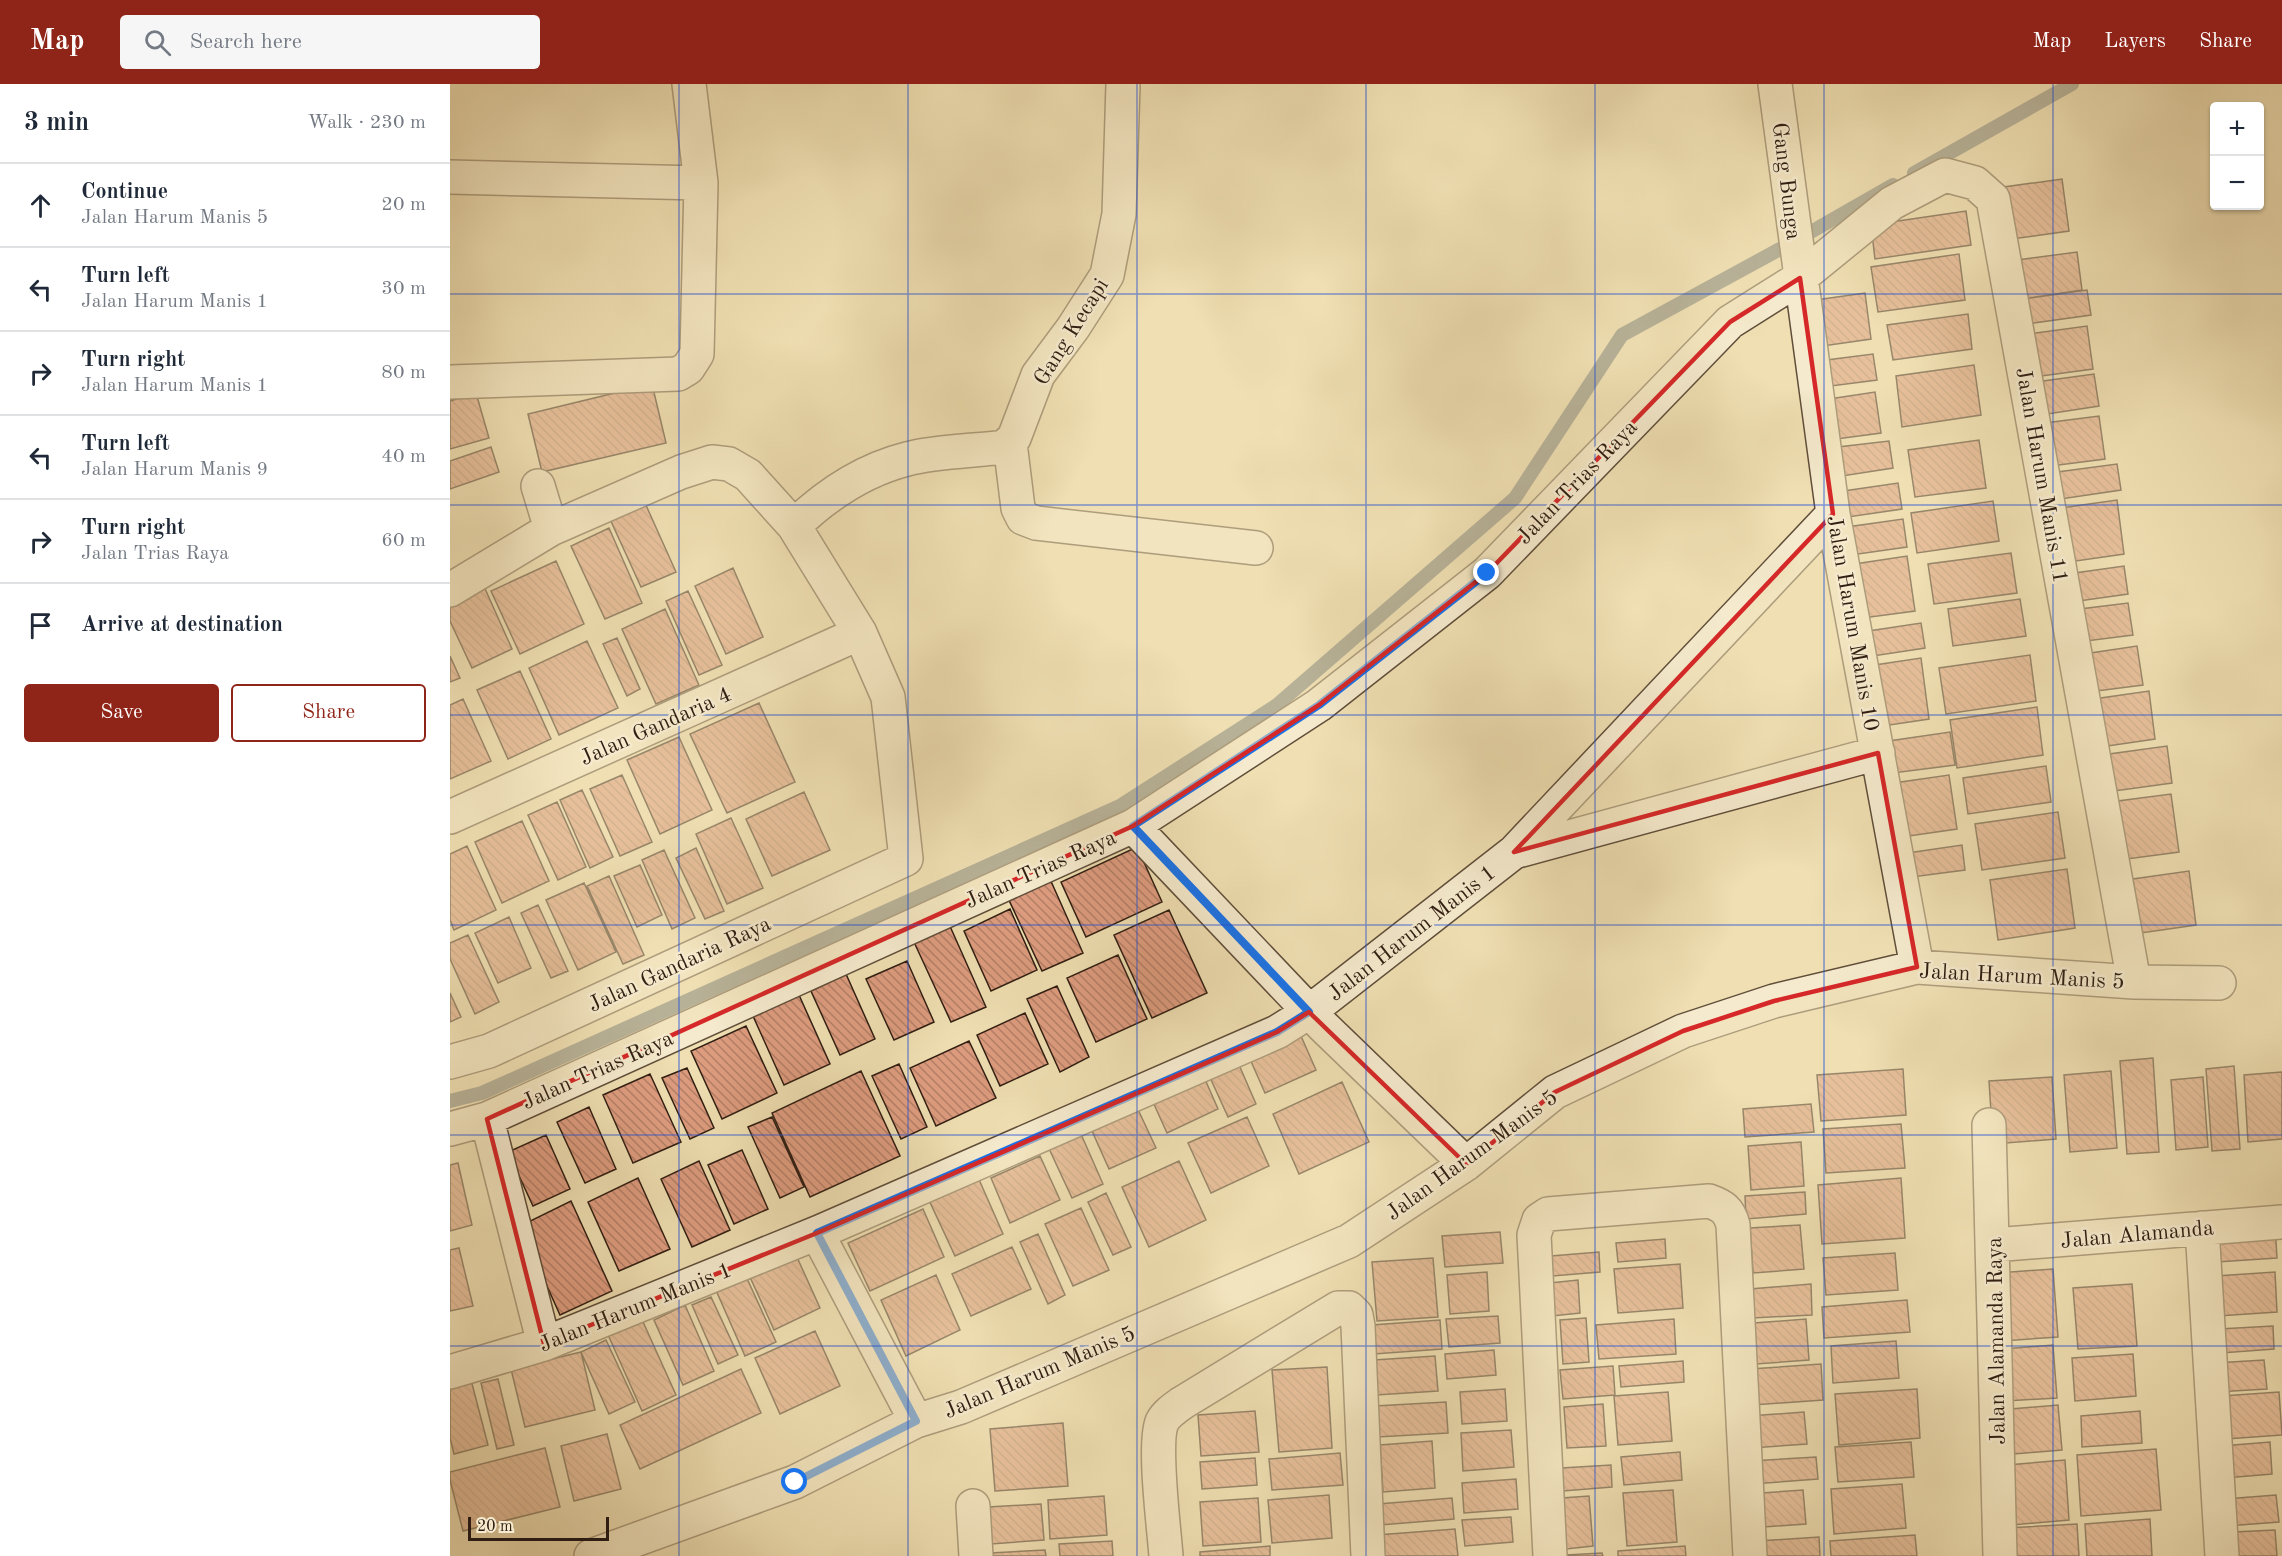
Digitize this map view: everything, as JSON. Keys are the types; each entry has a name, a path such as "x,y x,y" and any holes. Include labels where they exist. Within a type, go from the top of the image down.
{"street":[{"path":"450,382 678,374 688,368 697,354 701,183 689,84"},
{"name":"Gang Kecapi","path":"1010,443 1038,375 1073,328 1107,274 1119,214 1123,84"},
{"name":"Gang Bunga","path":"1775,84 1800,278"},
{"name":"Jalan Harum Manis 11","path":"1800,278 1892,203 1945,176 1975,183 1993,199 2134,982"},
{"path":"450,177 701,183"},
{"name":"Jalan Harum Manis 10","path":"1800,278 1833,514 1917,967"},
{"name":"Jalan Trias Raya","path":"450,1129 487,1119 1133,826 1319,705 1487,573 1730,322 1800,278"},
{"path":"794,526 826,498 874,469 910,458 1004,447 1010,443 1018,508 1023,518 1036,523 1256,548"},
{"path":"450,590 551,529 681,472 712,462 729,464 748,475 794,526 860,633"},
{"path":"538,486 551,529"},
{"name":"Jalan Harum Manis 1","path":"450,1372 544,1344 817,1233 1277,1032 1309,1012 1514,852 1833,514"},
{"name":"Jalan Gandaria 4","path":"450,817 860,633"},
{"name":"Jalan Gandaria Raya","path":"450,1062 489,1051 906,859 888,697 860,633"},
{"name":"Jalan Harum Manis 1","path":"1514,852 1878,753"},
{"path":"1133,826 1309,1012 1466,1164"},
{"name":"Jalan Harum Manis 5","path":"591,1556 795,1482 916,1421 961,1407 1349,1241 1466,1164 1555,1092 1683,1031 1774,1001 1917,967 2134,982 2219,983"},
{"path":"487,1119 544,1344"},
{"name":"Jalan Alamanda Raya","path":"1989,1125 2000,1556"},
{"path":"1550,1556 1534,1235 1539,1220 1548,1214 1709,1202 1722,1206 1730,1213 1732,1224 1750,1556"},
{"name":"Jalan Alamanda","path":"1993,1245 2282,1222"},
{"path":"2202,1228 2222,1556"},
{"path":"817,1233 916,1421"},
{"path":"1166,1556 1158,1447 1160,1428 1164,1418 1182,1403 1338,1308 1349,1308 1356,1316 1358,1326 1368,1556"},
{"path":"973,1506 976,1556"}],"highlighted area":[{"path":"1800,278 1833,514 1514,852 1878,753 1917,967 1774,1001 1683,1031 1555,1092 1466,1164 1309,1012 1277,1032 817,1233 544,1344 487,1119 1133,826 1319,705 1487,573 1730,322"}],"building":[{"path":"2062,179 2069,231 2012,239 2004,187"},
{"path":"1966,211 1971,245 1875,259 1871,225"},
{"path":"2077,252 2082,290 2023,299 2018,260"},
{"path":"1959,254 1965,300 1878,312 1871,267"},
{"path":"2087,290 2091,315 2027,324 2023,299"},
{"path":"1865,293 1871,339 1823,346 1816,300"},
{"path":"1968,314 1972,349 1893,360 1887,325"},
{"path":"2087,326 2093,369 2034,377 2028,334"},
{"path":"1873,354 1877,380 1823,387 1819,361"},
{"path":"1974,365 1981,415 1902,427 1896,376"},
{"path":"2094,374 2099,406 2041,415 2036,382"},
{"path":"652,384 666,443 542,472 528,414"},
{"path":"1875,392 1881,433 1829,440 1823,400"},
{"path":"476,393 489,438 450,449 450,401"},
{"path":"2099,416 2105,459 2051,466 2045,423"},
{"path":"1979,440 1986,488 1915,497 1908,450"},
{"path":"1889,441 1893,468 1842,476 1838,447"},
{"path":"491,447 499,472 450,489 450,461"},
{"path":"2117,464 2121,490 2054,500 2050,473"},
{"path":"1898,483 1902,509 1848,517 1844,491"},
{"path":"2117,500 2124,554 2069,562 2061,508"},
{"path":"1993,501 1999,541 1917,553 1911,513"},
{"path":"645,503 676,572 641,587 610,519"},
{"path":"1903,519 1907,547 1851,555 1847,527"},
{"path":"609,528 642,603 605,619 571,546"},
{"path":"2011,553 2017,593 1934,604 1928,564"},
{"path":"1907,556 1915,611 1863,618 1855,564"},
{"path":"556,561 584,624 520,654 491,591"},
{"path":"2124,566 2128,594 2079,601 2075,573"},
{"path":"733,568 763,637 726,654 695,586"},
{"path":"482,582 512,649 472,668 450,621 450,597"},
{"path":"688,591 722,665 699,675 666,601"},
{"path":"2020,599 2026,636 1953,646 1948,609"},
{"path":"2128,603 2133,635 2086,641 2080,609"},
{"path":"665,609 699,685 656,704 622,629"},
{"path":"1921,623 1925,648 1873,656 1869,631"},
{"path":"617,638 640,689 627,696 603,644"},
{"path":"587,641 618,708 559,735 529,668"},
{"path":"2137,646 2143,685 2089,692 2084,654"},
{"path":"2030,655 2036,701 1946,714 1939,668"},
{"path":"450,656 460,678 450,682"},
{"path":"1921,658 1929,719 1883,726 1875,665"},
{"path":"520,671 551,739 508,759 477,690"},
{"path":"2149,691 2155,739 2101,747 2094,699"},
{"path":"463,699 491,761 450,779 450,705"},
{"path":"759,703 795,782 727,813 690,734"},
{"path":"2037,707 2043,755 1957,768 1950,720"},
{"path":"1950,732 1955,765 1893,773 1889,741"},
{"path":"679,737 712,810 660,834 627,760"},
{"path":"2167,746 2172,783 2107,792 2102,755"},
{"path":"2046,766 2051,802 1968,814 1963,778"},
{"path":"622,775 652,842 620,856 590,789"},
{"path":"1949,775 1957,829 1902,837 1894,783"},
{"path":"582,790 613,857 590,868 560,800"},
{"path":"804,792 830,850 772,876 746,819"},
{"path":"2171,794 2179,852 2127,859 2118,801"},
{"path":"557,802 586,867 558,880 528,815"},
{"path":"2058,812 2065,858 1982,870 1975,824"},
{"path":"731,818 763,888 727,904 696,834"},
{"path":"522,821 549,881 502,903 475,842"},
{"path":"1962,845 1965,870 1912,877 1908,853"},
{"path":"467,846 496,910 454,930 450,920 450,854"},
{"path":"1137,847 1162,902 1086,937 1061,882"},
{"path":"696,848 724,911 705,919 676,858"},
{"path":"664,850 695,918 672,929 642,860"},
{"path":"640,865 662,915 637,927 614,876"},
{"path":"2067,869 2075,928 1998,940 1990,880"},
{"path":"2189,871 2196,925 2141,933 2133,879"},
{"path":"609,876 644,955 623,964 587,886"},
{"path":"1050,879 1083,953 1042,971 1008,898"},
{"path":"584,883 616,952 578,970 546,900"},
{"path":"538,905 568,971 551,978 521,913"},
{"path":"1010,909 1037,970 991,991 964,931"},
{"path":"1169,910 1207,993 1152,1018 1114,935"},
{"path":"509,917 531,968 498,983 475,933"},
{"path":"949,924 986,1007 951,1022 913,940"},
{"path":"468,935 499,1002 475,1014 450,959 450,943"},
{"path":"1118,955 1147,1019 1096,1042 1067,978"},
{"path":"907,961 934,1022 894,1040 866,979"},
{"path":"846,974 875,1039 840,1055 811,991"},
{"path":"1057,986 1089,1057 1060,1072 1027,999"},
{"path":"450,993 461,1017 450,1022"},
{"path":"799,995 830,1064 784,1085 753,1016"},
{"path":"1025,1013 1048,1064 1000,1086 977,1035"},
{"path":"746,1026 777,1093 722,1119 691,1051"},
{"path":"1297,1027 1316,1070 1265,1093 1246,1050"},
{"path":"969,1041 996,1098 936,1126 910,1068"},
{"path":"1236,1058 1256,1104 1228,1117 1207,1071"},
{"path":"2153,1058 2159,1152 2127,1154 2120,1061"},
{"path":"899,1064 927,1127 901,1139 872,1076"},
{"path":"2234,1066 2240,1149 2212,1151 2206,1069"},
{"path":"687,1068 714,1128 690,1139 662,1078"},
{"path":"1200,1068 1218,1109 1167,1133 1148,1091"},
{"path":"1903,1069 1906,1115 1821,1121 1817,1075"},
{"path":"861,1071 900,1156 810,1197 772,1113"},
{"path":"2111,1071 2117,1148 2070,1152 2064,1075"},
{"path":"2282,1072 2282,1139 2248,1142 2244,1075"},
{"path":"650,1074 681,1142 633,1163 603,1095"},
{"path":"2052,1077 2056,1139 1993,1144 1989,1081"},
{"path":"2203,1077 2208,1147 2176,1150 2171,1080"},
{"path":"1342,1082 1369,1142 1299,1174 1273,1114"},
{"path":"1134,1101 1156,1148 1109,1169 1088,1122"},
{"path":"1811,1104 1814,1132 1745,1137 1743,1109"},
{"path":"589,1107 616,1169 585,1183 557,1122"},
{"path":"772,1117 804,1187 780,1198 748,1127"},
{"path":"1247,1117 1269,1166 1211,1193 1188,1143"},
{"path":"1901,1124 1905,1168 1826,1173 1823,1129"},
{"path":"1077,1125 1103,1184 1072,1198 1045,1140"},
{"path":"546,1135 570,1189 533,1206 508,1152"},
{"path":"1801,1142 1804,1186 1751,1190 1748,1146"},
{"path":"742,1150 768,1209 734,1224 708,1165"},
{"path":"1040,1156 1060,1200 1010,1223 991,1178"},
{"path":"699,1161 730,1230 692,1247 661,1179"},
{"path":"1179,1161 1206,1220 1149,1247 1122,1187"},
{"path":"458,1163 472,1225 450,1231 450,1165"},
{"path":"977,1175 1003,1234 955,1256 928,1198"},
{"path":"638,1178 670,1249 619,1271 588,1202"},
{"path":"1901,1178 1905,1238 1822,1244 1818,1185"},
{"path":"1805,1192 1806,1214 1746,1219 1745,1196"},
{"path":"1106,1193 1131,1247 1113,1255 1088,1202"},
{"path":"571,1201 612,1291 560,1315 520,1226"},
{"path":"1081,1208 1109,1270 1073,1286 1045,1224"},
{"path":"923,1209 944,1257 870,1291 848,1243"},
{"path":"1800,1225 1804,1269 1753,1273 1750,1228"},
{"path":"2275,1226 2277,1258 2217,1262 2215,1231"},
{"path":"1500,1232 1503,1263 1445,1267 1442,1236"},
{"path":"1038,1234 1065,1295 1048,1304 1020,1242"},
{"path":"1665,1239 1666,1258 1618,1262 1616,1243"},
{"path":"1012,1247 1031,1289 971,1316 952,1274"},
{"path":"459,1248 473,1306 450,1311 450,1250"},
{"path":"1599,1252 1600,1272 1540,1277 1539,1257"},
{"path":"1895,1253 1898,1290 1826,1295 1823,1258"},
{"path":"796,1255 820,1308 774,1330 750,1277"},
{"path":"1433,1258 1438,1317 1377,1321 1372,1262"},
{"path":"1680,1264 1683,1308 1618,1313 1614,1269"},
{"path":"2053,1269 2058,1337 2002,1341 1997,1273"},
{"path":"1487,1272 1489,1311 1450,1314 1447,1275"},
{"path":"2275,1272 2277,1312 2218,1316 2216,1276"},
{"path":"745,1274 776,1342 745,1356 715,1288"},
{"path":"936,1275 960,1330 906,1356 881,1300"},
{"path":"1578,1280 1580,1313 1552,1316 1550,1283"},
{"path":"1811,1284 1812,1315 1752,1318 1750,1289"},
{"path":"2132,1284 2137,1346 2078,1349 2073,1288"},
{"path":"711,1297 738,1355 718,1364 692,1305"},
{"path":"1907,1300 1910,1332 1824,1338 1822,1307"},
{"path":"685,1305 714,1371 683,1385 654,1320"},
{"path":"639,1313 676,1395 642,1411 605,1328"},
{"path":"1498,1316 1500,1343 1449,1347 1446,1319"},
{"path":"1586,1318 1589,1362 1563,1364 1560,1320"},
{"path":"1674,1319 1676,1354 1599,1359 1596,1325"},
{"path":"1806,1319 1809,1360 1756,1364 1754,1323"},
{"path":"1440,1320 1442,1349 1374,1354 1372,1325"},
{"path":"2273,1326 2274,1349 2221,1353 2219,1329"},
{"path":"815,1331 840,1386 780,1414 755,1358"},
{"path":"606,1340 635,1402 609,1414 581,1352"},
{"path":"1896,1341 1899,1378 1833,1383 1831,1346"},
{"path":"2053,1345 2057,1398 2006,1401 2003,1349"},
{"path":"1494,1350 1496,1375 1447,1379 1445,1354"},
{"path":"581,1352 595,1410 525,1427 511,1369"},
{"path":"2133,1354 2136,1396 2075,1401 2072,1358"},
{"path":"1435,1356 1438,1391 1376,1395 1374,1360"},
{"path":"2264,1360 2267,1389 2216,1392 2215,1363"},
{"path":"1683,1361 1684,1382 1621,1387 1619,1366"},
{"path":"1821,1364 1823,1400 1753,1405 1750,1369"},
{"path":"1613,1366 1615,1395 1563,1399 1560,1370"},
{"path":"1327,1367 1332,1448 1279,1452 1272,1370"},
{"path":"741,1369 761,1413 640,1469 620,1425"},
{"path":"498,1379 514,1445 497,1449 481,1383"},
{"path":"471,1380 488,1445 454,1454 450,1438 450,1385"},
{"path":"1505,1389 1507,1421 1462,1424 1460,1392"},
{"path":"1917,1389 1920,1438 1839,1445 1835,1394"},
{"path":"1668,1392 1672,1441 1618,1445 1614,1396"},
{"path":"2279,1392 2282,1435 2226,1439 2222,1396"},
{"path":"1446,1402 1448,1433 1377,1437 1375,1406"},
{"path":"1603,1404 1606,1446 1567,1448 1564,1407"},
{"path":"2058,1405 2062,1450 2002,1455 1999,1410"},
{"path":"1255,1411 1259,1452 1201,1456 1198,1415"},
{"path":"2140,1411 2142,1443 2082,1447 2081,1416"},
{"path":"1804,1412 1807,1444 1751,1448 1749,1416"},
{"path":"1063,1423 1068,1486 995,1491 990,1429"},
{"path":"1511,1430 1514,1467 1463,1471 1461,1433"},
{"path":"607,1434 621,1489 574,1501 561,1446"},
{"path":"1432,1441 1435,1488 1383,1492 1380,1445"},
{"path":"1911,1442 1914,1477 1838,1482 1835,1447"},
{"path":"2270,1442 2272,1474 2225,1478 2222,1446"},
{"path":"545,1448 560,1507 463,1531 450,1472"},
{"path":"2156,1449 2161,1510 2081,1516 2077,1455"},
{"path":"1680,1452 1682,1480 1624,1485 1621,1457"},
{"path":"1340,1453 1343,1485 1272,1490 1269,1459"},
{"path":"1816,1457 1818,1479 1752,1484 1751,1461"},
{"path":"1255,1458 1257,1485 1202,1489 1200,1462"},
{"path":"2065,1460 2069,1520 2012,1525 2007,1465"},
{"path":"1611,1465 1612,1487 1563,1491 1562,1468"},
{"path":"1516,1479 1518,1509 1464,1513 1462,1483"},
{"path":"1902,1484 1906,1528 1834,1534 1831,1489"},
{"path":"1673,1490 1677,1542 1627,1546 1623,1493"},
{"path":"1803,1490 1806,1524 1750,1528 1747,1494"},
{"path":"1329,1495 1332,1538 1272,1543 1268,1500"},
{"path":"2276,1495 2279,1522 2227,1526 2225,1499"},
{"path":"1104,1496 1107,1535 1050,1539 1048,1500"},
{"path":"1589,1496 1593,1546 1566,1549 1562,1498"},
{"path":"1258,1498 1261,1542 1203,1546 1200,1502"},
{"path":"1452,1498 1454,1519 1380,1525 1378,1504"},
{"path":"1041,1504 1044,1540 991,1544 988,1507"},
{"path":"1511,1517 1513,1542 1465,1546 1462,1520"},
{"path":"2150,1519 2152,1556 2087,1556 2085,1524"},
{"path":"2077,1524 2079,1556 2008,1556 2006,1528"},
{"path":"1455,1529 1458,1556 1379,1556 1377,1535"},
{"path":"2275,1530 2277,1556 2236,1556 2234,1532"},
{"path":"1915,1535 1917,1556 1831,1556 1830,1541"},
{"path":"1819,1537 1820,1556 1760,1556 1759,1541"},
{"path":"1112,1541 1113,1556 1060,1556 1059,1544"},
{"path":"1270,1546 1270,1556 1200,1556 1200,1552"},
{"path":"1685,1546 1686,1556 1618,1556 1618,1551"},
{"path":"1045,1550 1046,1556 992,1556 991,1553"},
{"path":"1602,1553 1603,1556 1566,1556 1566,1555"}],"waterway":[{"path":"1914,173 2072,84"},
{"path":"1809,233 1893,185"},
{"path":"450,1101 482,1093 1120,806 1277,705 1515,498 1622,335 1780,249"}],"route":[{"path":"795,1482 916,1421 817,1233 1277,1032 1309,1012 1133,826 1319,705 1487,573"}]}
